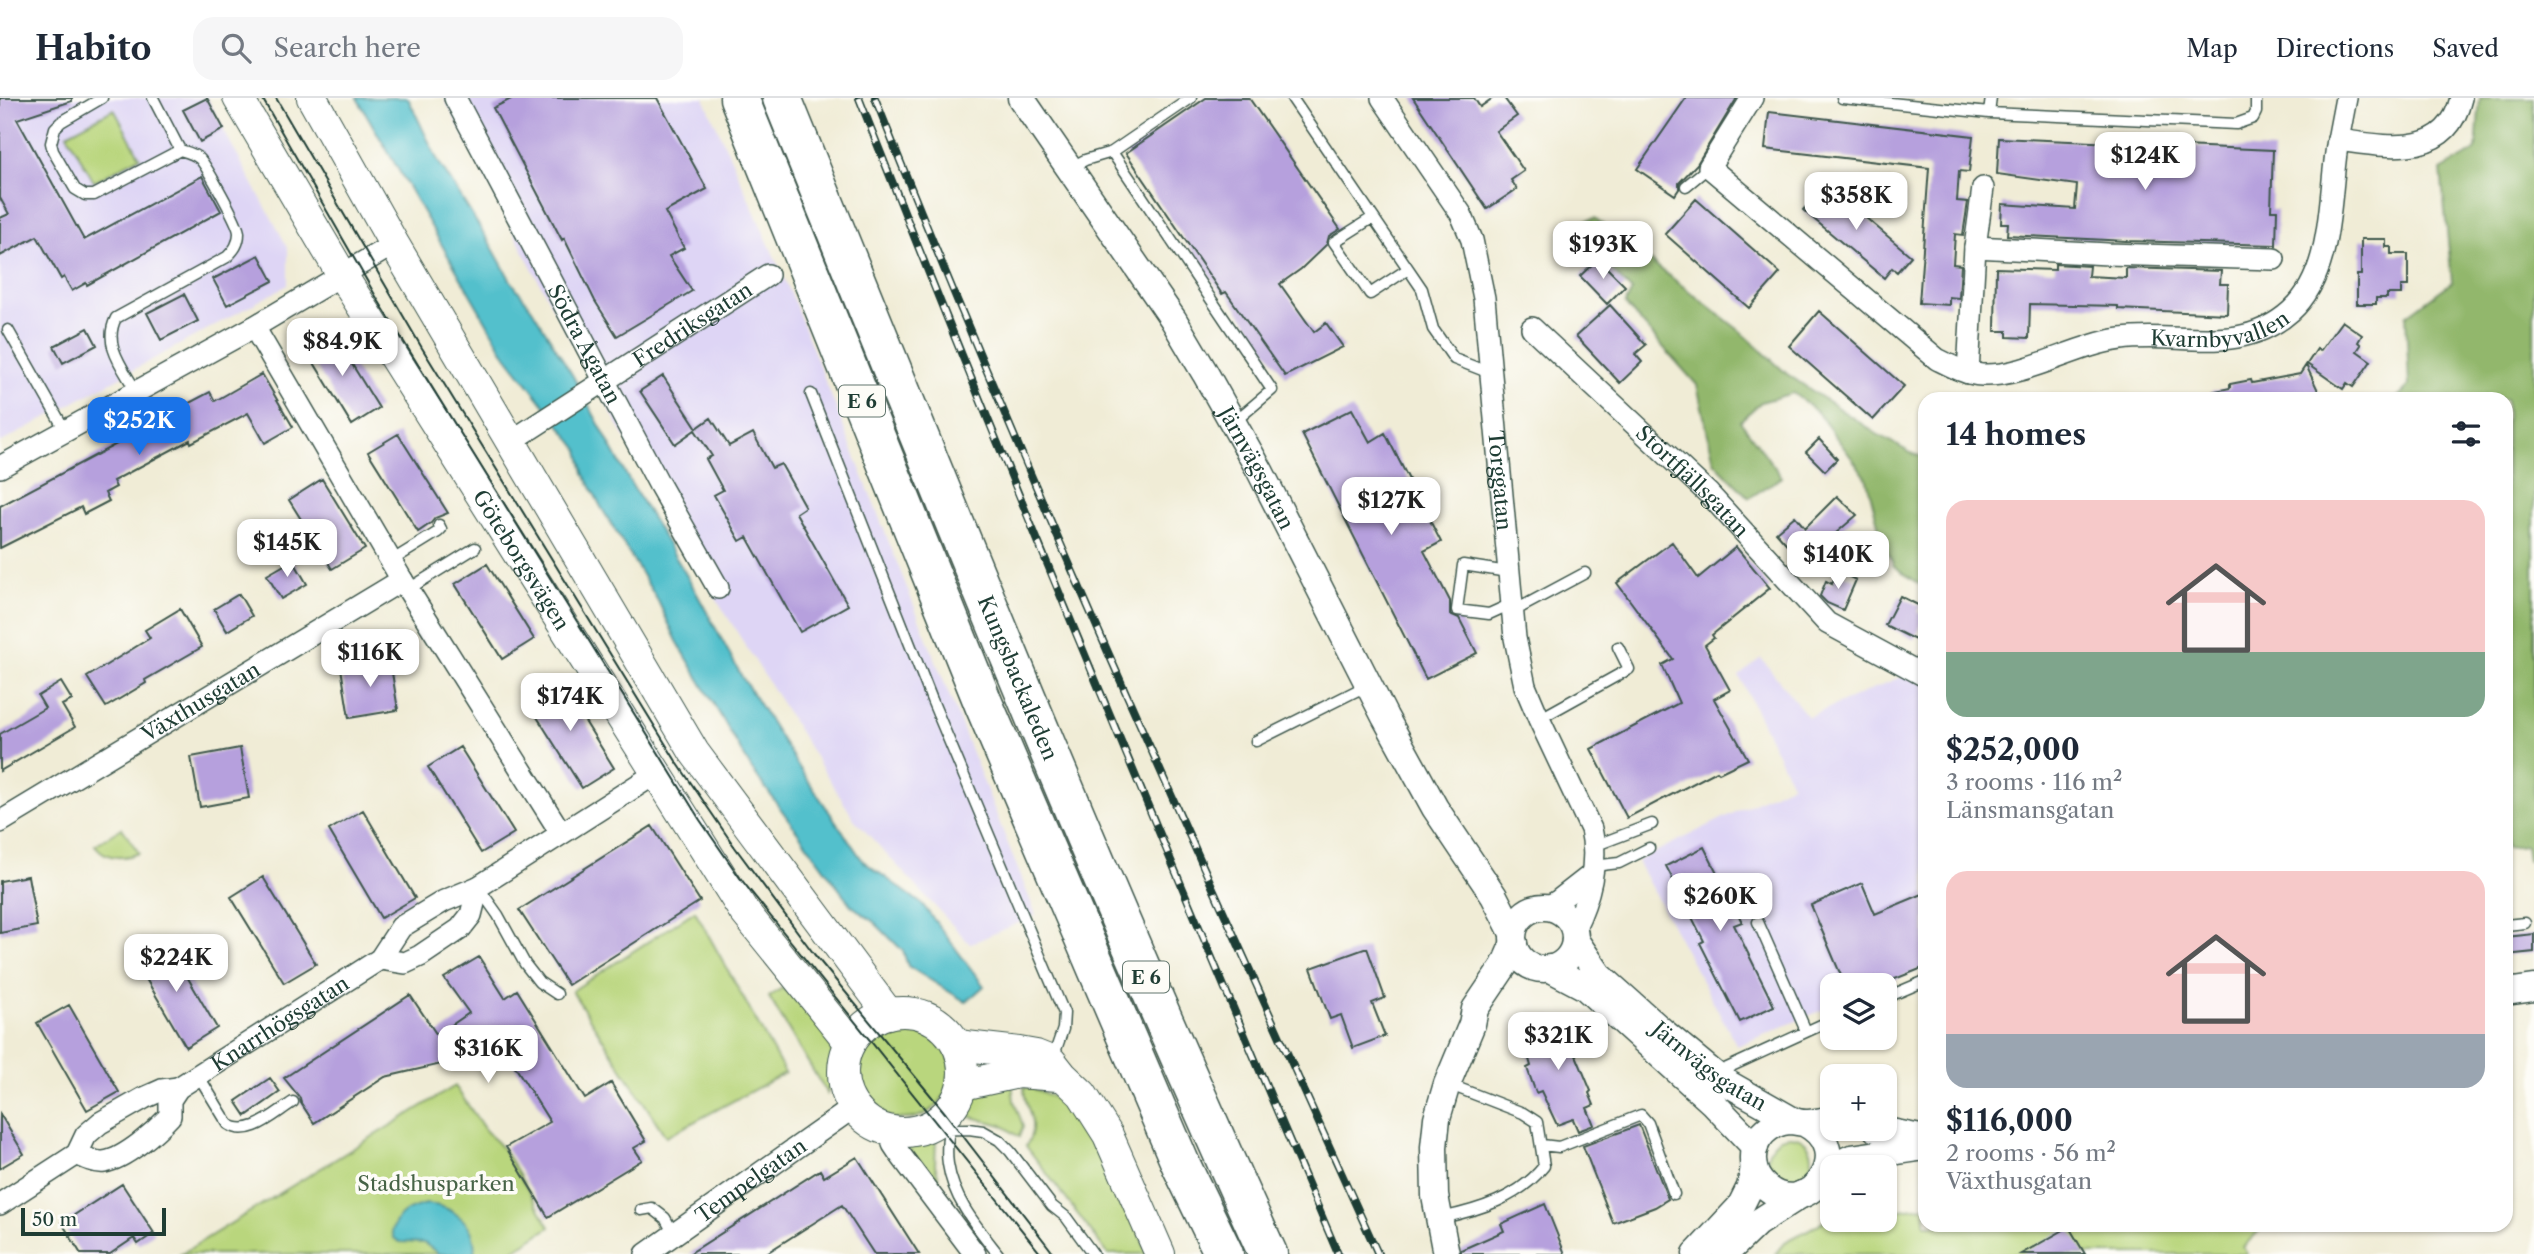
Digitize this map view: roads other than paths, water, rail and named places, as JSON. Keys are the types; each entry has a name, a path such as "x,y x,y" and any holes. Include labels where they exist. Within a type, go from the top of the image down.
{"highway":[{"name":"Kungsbackaleden","path":"739,98 984,705 1181,1165 1224,1254"},
{"name":"Kungsbackaleden","path":"782,98 1026,699 1214,1136 1268,1254"},
{"path":"1181,1165 1203,1254"}],"main road":[{"name":"Göteborgsvägen","path":"238,98 342,275 743,910 850,1043"},
{"path":"312,98 394,244 694,752 889,1014"},
{"path":"935,1117 963,1065 957,1045 945,1029 928,1018 909,1012 889,1014 871,1021 850,1043 844,1061 843,1080 854,1107 871,1124 935,1117 1004,1074 1052,1071"},
{"path":"957,1045 1027,1053 1082,1094 1108,1135 1160,1254"}],"street":[{"name":"Södra Ågatan","path":"456,98 599,385 718,588"},
{"name":"Järnvägsgatan","path":"1021,98 1173,319 1260,471 1368,685 1435,808 1494,896 1513,938"},
{"name":"Torggatan","path":"1382,98 1461,214 1472,240 1484,298 1515,638 1525,686 1591,829 1593,862 1584,909 1575,934"},
{"path":"1709,167 1752,98"},
{"name":"Kvarnbyvallen","path":"1709,167 1937,359 1968,373 2005,373 2122,339 2234,340 2274,323 2291,311 2316,277 2323,255 2346,98"},
{"path":"2338,140 2389,146 2414,145 2434,139 2455,117 2461,98"},
{"path":"1968,373 1975,247 1983,188"},
{"path":"0,467 254,327 394,244"},
{"path":"1975,247 2274,259"},
{"name":"Fredriksgatan","path":"510,442 768,275"},
{"path":"254,327 404,585 561,833"},
{"name":"Störtfjällsgatan","path":"1532,328 1709,495 1826,623 1918,672"},
{"name":"Växthusgatan","path":"0,822 404,585"},
{"name":"Knarrhögsgatan","path":"0,1204 77,1154 86,1135 100,1123 144,1098 162,1090 178,1088 380,959 401,927 444,901 478,887 655,774"},
{"name":"Järnvägsgatan","path":"1465,853 1505,890 1541,907"},
{"path":"1446,1254 1435,1196 1434,1147 1437,1118 1447,1084 1472,1024 1475,1009 1504,966 1523,915 1559,900 1593,862"},
{"path":"380,959 405,962 420,956 460,929 471,915 478,887"},
{"path":"1472,1024 1485,1016 1512,982 1542,968 1559,965 1573,950 1575,934 1564,914 1541,907"},
{"name":"Järnvägsgatan","path":"1575,934 1599,975 1662,1031 1714,1074 1799,1122"},
{"path":"1513,938 1521,958 1542,968"},
{"name":"Järnvägsgatan","path":"1542,968 1585,987 1712,1102 1754,1158"},
{"path":"2513,991 2534,988"},
{"path":"77,1154 96,1162 107,1162 124,1154 159,1128 170,1116 170,1100 178,1088"},
{"name":"Tempelgatan","path":"646,1254 854,1107"},
{"path":"935,1117 893,1144 975,1254"},
{"path":"1709,1251 1745,1200 1760,1136 1781,1122 1820,1121"},
{"path":"1799,1122 1814,1129 1824,1142 1827,1155"},
{"path":"1897,1133 1918,1138"},
{"path":"1871,1155 1918,1148"},
{"path":"1754,1158 1761,1182 1773,1192 1787,1196 1802,1194"},
{"path":"1709,1251 1820,1181"}],"lane":[{"path":"102,98 61,122 52,135 53,150 79,193 90,196 99,193 180,150"},
{"path":"137,393 111,343 111,330 116,317 226,257 233,251 239,235 234,220 200,158 180,150 153,98"},
{"path":"1070,168 1085,160 1112,152 1191,98"},
{"path":"1292,98 1422,289 1433,329 1454,359 1490,373"},
{"path":"1842,98 1989,113 2236,124 2253,118 2256,98"},
{"path":"1989,113 1991,98"},
{"path":"1112,152 1272,390 1233,423"},
{"path":"1686,186 1709,167"},
{"path":"1372,218 1334,242 1370,294 1408,269"},
{"path":"8,330 66,432"},
{"path":"811,394 932,700 1064,1013 1063,1029 1052,1071"},
{"path":"391,561 439,532 439,525"},
{"path":"404,585 475,548"},
{"path":"1508,572 1463,565 1457,610 1489,614 1512,608 1585,573"},
{"path":"1539,719 1629,669 1618,647"},
{"path":"1256,741 1368,685"},
{"path":"1593,862 1652,824"},
{"path":"1593,862 1619,863 1649,848"},
{"path":"478,887 498,915 525,964 539,982 557,994"},
{"path":"1758,922 1806,1031"},
{"path":"2513,924 2525,923"},
{"path":"1897,993 1918,984"},
{"path":"1714,1074 1820,1025"},
{"path":"198,1075 228,1124 236,1130 244,1130 257,1124 293,1102"},
{"path":"1438,1219 1484,1206 1531,1182 1544,1166 1537,1122 1523,1113 1447,1084"},
{"path":"1542,1145 1559,1146 1641,1115 1648,1123 1674,1194"},
{"path":"935,1117 954,1185 967,1214 998,1254"},
{"path":"935,1117 983,1131 999,1140 1052,1206 1066,1217 1093,1254"},
{"path":"642,1210 652,1208 659,1212 674,1234"}],"water":[{"path":"357,98 408,98 438,161 573,376 630,482 690,581 742,677 802,772 863,861 922,904 984,986 966,1002 908,966 903,951 874,922 851,905 751,768 677,641 658,601 601,507 584,473 579,450 506,356"},
{"path":"427,1204 446,1209 462,1219 472,1234 474,1254 439,1254 424,1243 400,1242 394,1238 392,1231 397,1220 409,1210"}],"tram line":[{"path":"262,98 378,300 700,820 740,878 1041,1254"},
{"path":"276,98 422,348 676,761 734,846 814,954 946,1114 1054,1254"}],"railway":[{"path":"859,98 1094,678 1338,1254"},
{"path":"875,98 1057,535 1378,1254"}],"park label":[{"name":"Stadshusparken","path":"436,1183"}]}
